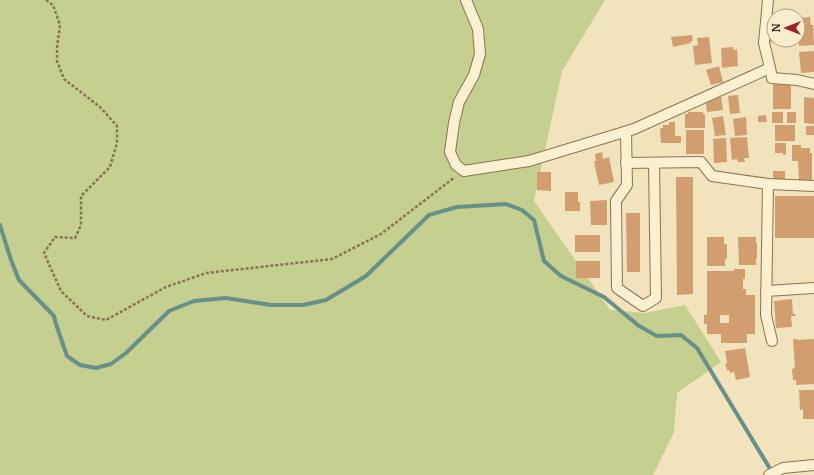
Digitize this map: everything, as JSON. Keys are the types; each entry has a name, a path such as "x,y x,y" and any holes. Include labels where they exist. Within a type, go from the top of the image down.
{"street":[{"path":"466,0 478,29 480,54 474,75 459,102 454,123 450,152 456,165 464,171 529,161 626,132 770,68"},
{"path":"768,0 764,43 772,78 797,80 814,84"},
{"path":"626,132 627,185 616,201 617,288 643,306 656,298 654,163"},
{"path":"626,163 701,162 712,176 768,184 814,186"},
{"path":"768,184 766,315 772,341"},
{"path":"766,291 814,288"},
{"path":"769,475 783,468 814,465"}],"path":[{"path":"46,0 53,5 60,25 56,48 56,61 64,79 100,107 117,126 117,143 110,167 81,196 81,226 75,238 55,237 44,253 61,291 87,316 106,320 166,287 206,273 332,258 381,234 464,171"}],"green space":[{"path":"0,0 605,0 562,71 534,201 610,310 646,313 685,305 721,362 677,393 674,432 653,475 0,475"}],"building":[{"path":"806,17 810,17 811,25 813,25 814,45 806,46"},
{"path":"692,35 693,41 691,41 691,43 673,47 671,37"},
{"path":"709,37 712,63 695,65 693,46 698,45 697,38"},
{"path":"733,47 734,50 737,49 738,66 722,68 721,48"},
{"path":"814,51 814,72 801,73 799,52"},
{"path":"719,66 723,82 711,85 706,70"},
{"path":"773,84 791,84 791,109 773,109"},
{"path":"738,95 740,113 730,114 728,96"},
{"path":"721,96 723,110 707,112 705,98"},
{"path":"804,97 814,98 814,124 804,123"},
{"path":"688,112 703,112 703,114 705,114 705,128 685,128 685,114 688,114"},
{"path":"772,112 783,112 783,123 772,123"},
{"path":"787,112 796,112 796,123 787,123"},
{"path":"766,115 767,122 758,122 758,116"},
{"path":"723,116 726,135 715,136 712,118"},
{"path":"746,117 747,135 735,136 733,119"},
{"path":"669,122 675,122 675,136 681,136 681,143 661,143 660,128 663,128 663,125 669,125"},
{"path":"775,125 795,125 795,141 775,141"},
{"path":"806,126 814,126 814,135 806,135"},
{"path":"686,130 704,130 704,154 686,154"},
{"path":"747,137 749,158 744,158 745,162 738,162 737,159 732,160 730,138"},
{"path":"726,138 727,162 714,163 713,139"},
{"path":"775,143 786,143 786,155 783,155 783,153 775,153"},
{"path":"792,145 801,145 801,148 810,148 810,153 812,153 812,180 799,180 798,161 792,161"},
{"path":"602,152 603,159 609,157 614,182 599,185 594,161 596,161 595,154"},
{"path":"773,171 785,171 785,179 773,179"},
{"path":"537,172 551,172 551,191 537,190"},
{"path":"676,177 693,177 693,294 677,295"},
{"path":"565,192 578,192 580,211 565,211"},
{"path":"775,196 814,196 814,238 775,238"},
{"path":"607,200 607,225 591,225 590,201"},
{"path":"626,213 640,213 640,272 627,272"},
{"path":"575,235 600,235 600,252 575,252"},
{"path":"707,237 724,237 724,244 727,244 727,259 725,259 725,266 707,266"},
{"path":"738,237 756,237 756,265 739,265"},
{"path":"576,261 600,261 600,278 576,278"},
{"path":"734,269 745,269 743,289 746,289 746,295 755,295 755,334 747,334 747,343 721,343 721,334 707,334 707,324 704,324 704,315 707,315 707,271 734,271","holes":["720,315 729,315 729,323 720,323"]},
{"path":"792,299 793,314 796,316 791,316 792,327 776,328 774,301"},
{"path":"793,339 814,339 814,384 796,385 796,380 793,380 792,369 795,368"},
{"path":"745,348 750,377 736,380 734,372 730,373 729,370 727,370 725,364 727,363 725,351"},
{"path":"799,390 814,390 814,419 803,419 803,409 800,410"}],"waterway":[{"path":"0,225 19,280 54,316 67,356 80,365 96,368 111,364 126,353 169,311 194,301 226,298 271,305 303,305 326,300 366,276 429,215 457,207 506,204 522,210 534,220 544,261 561,276 604,297 639,326 657,336 681,335 697,348 772,472"}]}
